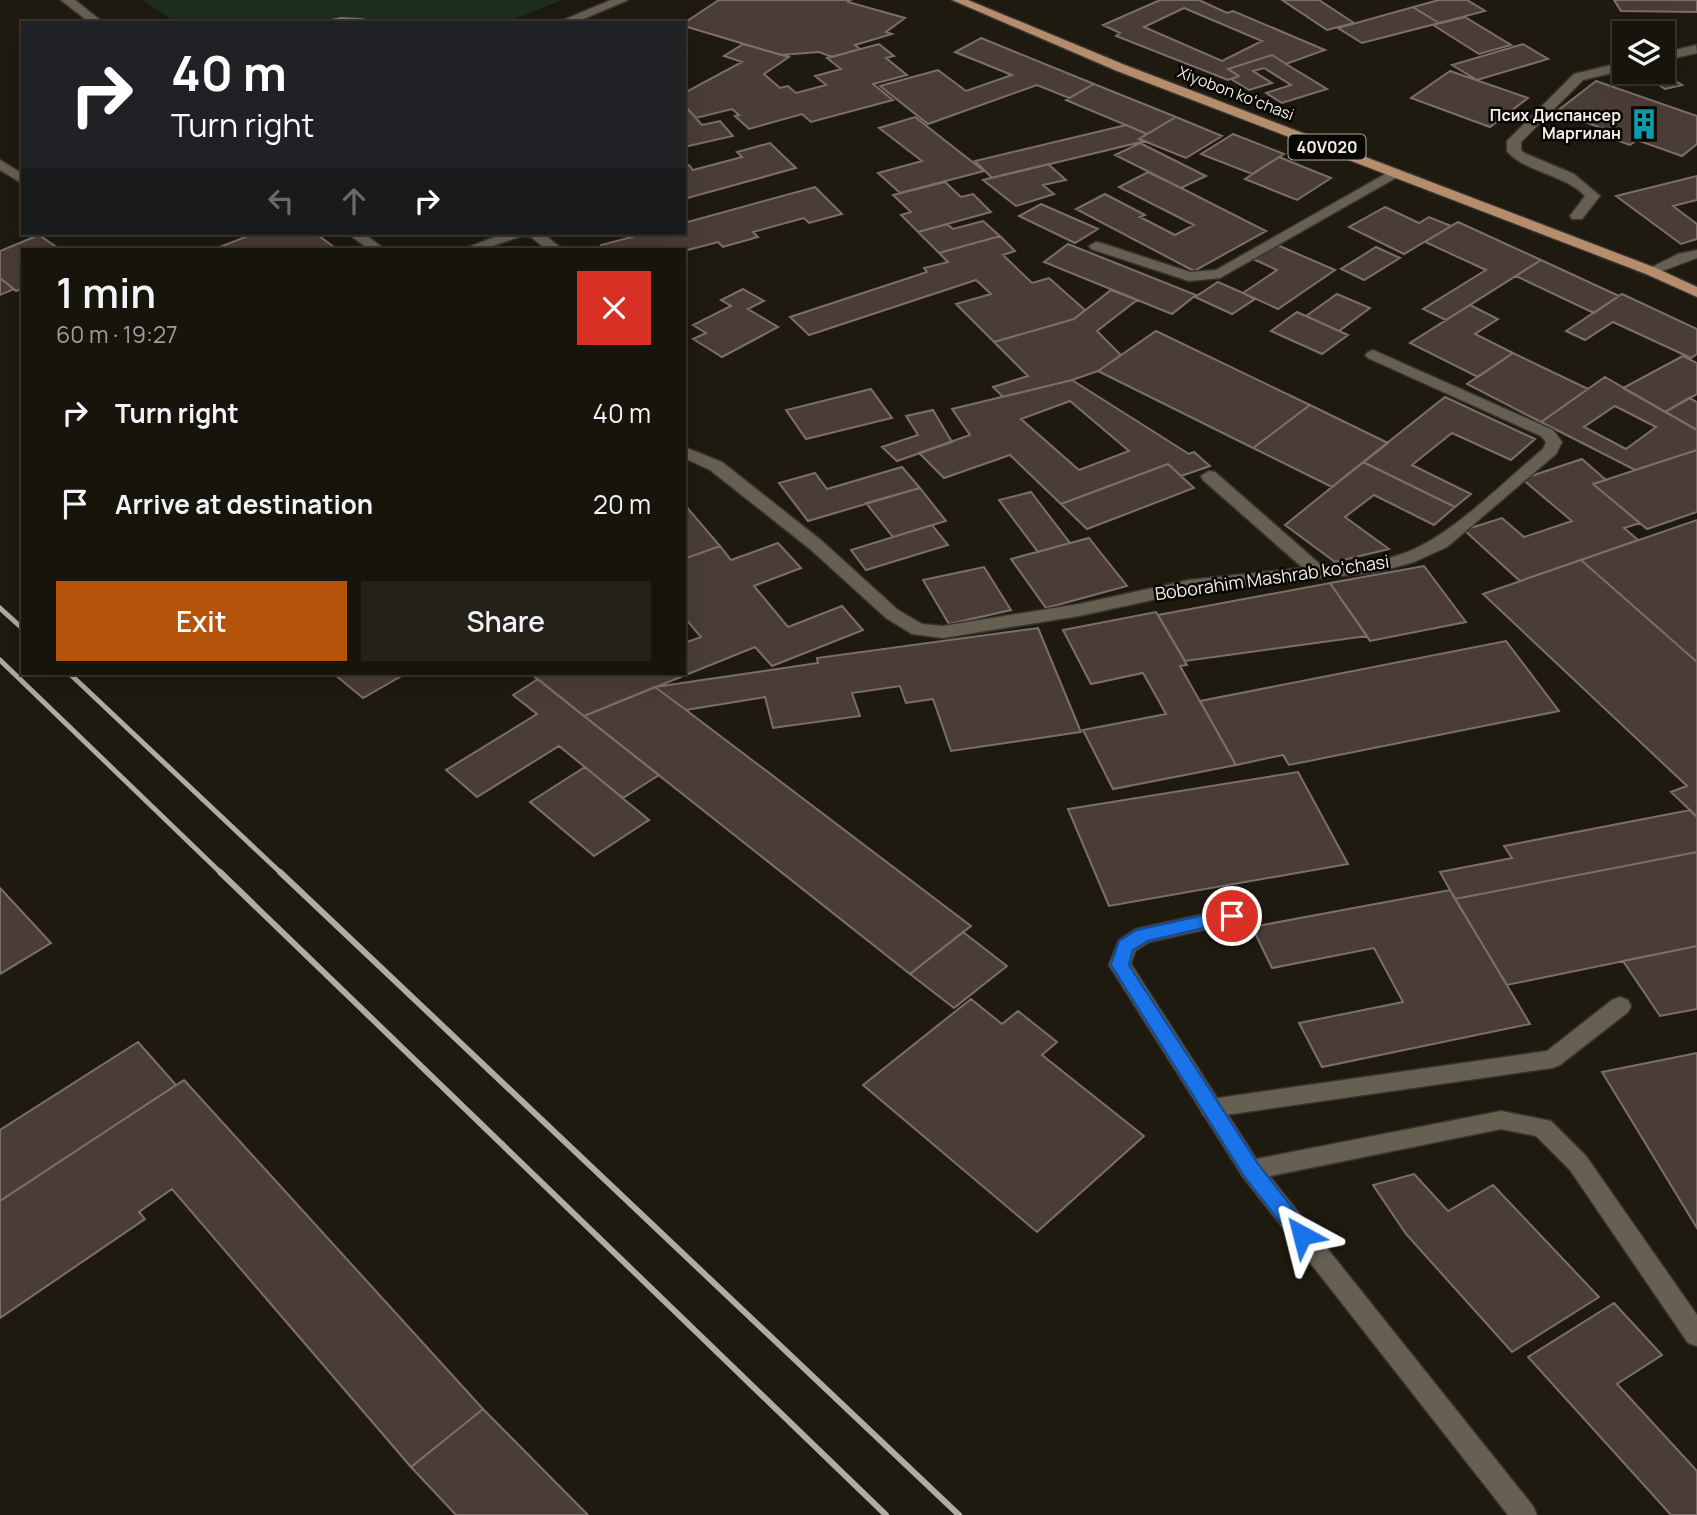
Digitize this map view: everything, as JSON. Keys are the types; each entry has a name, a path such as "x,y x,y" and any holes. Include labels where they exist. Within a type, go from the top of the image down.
{"main road":[{"name":"Xiyobon koʻchasi","path":"958,0 1121,68 1651,271 1697,293"}],"street":[{"path":"67,0 95,21"},
{"path":"567,21 622,0"},
{"path":"1675,54 1696,49"},
{"path":"1577,216 1593,197 1588,190 1577,181 1519,156 1514,150 1514,141 1579,77 1612,69"},
{"path":"0,163 21,179"},
{"path":"1096,246 1189,277 1220,274 1394,173"},
{"path":"357,235 376,248"},
{"path":"474,248 512,235"},
{"path":"537,235 554,248"},
{"path":"1651,271 1697,254"},
{"name":"Boborahim Mashrab koʻchasi","path":"686,453 716,467 816,545 892,614 918,629 943,632 1079,610 1189,586 1317,570 1378,566 1408,558 1441,543 1550,451 1554,442 1547,433 1373,355"},
{"path":"1209,476 1317,570"},
{"path":"1232,916 1143,935 1126,946 1120,965 1251,1170 1524,1515"},
{"path":"1211,1108 1552,1059 1620,1006"},
{"path":"1251,1170 1501,1120 1543,1128 1578,1163 1697,1335"}],"green space":[{"path":"143,0 562,0 509,21 173,21"}],"building":[{"path":"719,0 851,0 848,2 905,18 886,32 892,34 855,45 860,49 832,57 819,52 781,55 686,27 686,22"},
{"path":"1160,0 1199,0 1227,13 1233,11 1325,50 1286,64 1272,55 1228,69 1239,76 1228,80 1116,36 1120,33 1103,25","holes":["1184,8 1262,41 1222,61 1144,27"]},
{"path":"1282,0 1319,0 1354,23 1327,30"},
{"path":"1439,0 1467,0 1485,11 1439,23 1413,7"},
{"path":"1614,0 1697,0 1697,12 1621,11"},
{"path":"1413,7 1439,23 1362,43 1338,28"},
{"path":"1465,17 1511,45 1479,54 1433,25"},
{"path":"341,18 372,21 326,21"},
{"path":"981,38 1094,84 1069,98 1037,85 928,124 880,86 938,70 966,91 1012,75 955,52"},
{"path":"743,44 789,57 764,74 780,88 788,86 796,93 826,85 815,76 841,69 827,58 879,44 894,56 886,58 907,75 873,84 893,100 811,122 802,114 749,129 735,116 739,115 732,109 696,118 686,107 686,92 742,62 724,56"},
{"path":"1523,44 1548,59 1477,80 1452,65"},
{"path":"1272,55 1327,89 1282,103 1266,93 1291,85 1264,68 1253,71 1272,83 1249,90 1231,79 1239,76 1228,69"},
{"path":"1450,71 1528,98 1490,127 1411,98"},
{"name":"Псих Диспансер Маргилан","path":"1596,81 1697,116 1697,144 1682,156 1637,140 1630,145 1607,137 1613,132 1556,112"},
{"path":"1675,81 1682,85 1665,89 1657,84 1675,84"},
{"path":"1094,84 1176,117 1147,134 1066,100"},
{"path":"686,107 702,125 720,121 733,136 686,147"},
{"path":"915,117 984,171 900,193 878,173 922,161 879,128"},
{"path":"1176,117 1222,136 1186,158 1139,139"},
{"path":"1126,125 1147,134 1139,139 1145,141 992,178 975,161"},
{"path":"1233,134 1284,154 1252,174 1201,154"},
{"path":"770,143 796,168 686,198 686,166 689,165 693,170 742,157 737,152"},
{"path":"1140,143 1206,176 1181,188 1115,155"},
{"path":"1279,157 1331,178 1297,200 1245,179"},
{"path":"1048,164 1066,180 1043,185 1054,194 1016,206 983,180"},
{"path":"1148,172 1266,231 1194,271 1076,209 1105,194 1145,215 1140,217 1175,235 1194,225 1119,187"},
{"path":"1697,176 1697,200 1673,206 1697,224 1697,239 1681,244 1616,196"},
{"path":"945,182 961,197 973,194 991,212 918,232 901,215 911,212 893,195"},
{"path":"815,187 842,214 809,223 804,218 753,232 758,237 723,247 718,242 686,250 686,248 603,248 601,245 639,235 686,235 686,222"},
{"path":"1041,204 1098,229 1075,243 1019,216"},
{"path":"1385,207 1419,223 1429,217 1451,226 1404,254 1349,227"},
{"path":"983,221 1000,236 939,253 918,232 947,224 953,229"},
{"path":"1458,222 1541,260 1446,320 1423,309 1486,270 1425,242"},
{"path":"39,235 58,248 21,248 21,289 16,291 0,278 0,251"},
{"path":"251,235 318,235 335,248 217,248"},
{"path":"1000,236 1015,251 1003,255 1032,283 1049,278 1085,310 1074,319 994,342 956,304 991,294 976,280 809,335 790,317 927,272 924,268 948,262 939,253"},
{"path":"1068,244 1196,295 1172,314 1044,262"},
{"path":"1275,244 1335,270 1278,309 1243,293 1277,270 1253,259"},
{"path":"1376,247 1400,258 1364,280 1341,269"},
{"path":"1541,260 1619,296 1594,313 1516,276"},
{"path":"0,278 14,289 0,295"},
{"path":"1218,282 1255,299 1232,314 1195,297"},
{"path":"743,289 764,301 748,309 778,327 722,357 693,339 706,333 693,325 731,306 721,300"},
{"path":"1111,290 1137,300 1097,331 1121,355 1098,371 1072,380 1003,397 993,387 1028,376 994,342 1074,319"},
{"path":"1337,294 1370,308 1339,331 1306,316"},
{"path":"1622,294 1697,329 1697,354 1691,358 1613,322 1585,340 1566,331"},
{"path":"1470,305 1498,319 1475,334 1513,353 1478,377 1410,343"},
{"path":"1297,312 1348,335 1322,354 1271,331"},
{"path":"1156,331 1310,405 1253,448 1098,371"},
{"path":"1513,353 1588,389 1541,422 1467,384"},
{"path":"1683,356 1697,363 1697,394 1665,412 1623,388"},
{"path":"1605,377 1697,430 1697,450 1635,470 1541,422","holes":["1615,406 1656,427 1626,449 1584,427"]},
{"path":"1072,380 1189,454 1194,452 1210,466 1181,476 1168,464 1061,504 1010,455 944,478 919,453 970,435 952,409","holes":["1070,401 1129,451 1079,470 1021,419"]},
{"path":"871,389 892,418 806,439 786,410"},
{"path":"1445,397 1535,439 1511,460 1452,433 1412,465 1471,494 1455,507 1363,462"},
{"path":"1689,398 1697,402 1697,430 1665,412"},
{"path":"1310,405 1388,443 1332,487 1253,448"},
{"path":"933,410 952,442 897,461 882,447 918,435 906,416"},
{"path":"1697,450 1697,512 1647,529 1593,484"},
{"path":"1582,459 1606,480 1593,484 1640,523 1624,528 1638,540 1520,581 1464,530 1502,518 1524,537 1572,521 1522,479"},
{"path":"1363,462 1455,507 1434,525 1374,495 1345,517 1389,549 1335,562 1285,525"},
{"path":"1168,464 1194,488 1087,529 1061,504"},
{"path":"902,467 920,488 808,521 779,483 815,473 827,489"},
{"path":"920,488 946,521 893,537 866,503"},
{"path":"1031,492 1070,543 1038,552 999,500"},
{"path":"686,506 720,546 686,558"},
{"path":"1697,520 1697,662 1581,560"},
{"path":"932,525 948,545 866,570 851,550"},
{"path":"1089,538 1127,586 1046,608 1011,559"},
{"path":"778,543 801,568 754,586 788,627 842,606 863,630 772,666 755,647 686,675 686,642 701,637 686,619 686,558 720,546 731,560"},
{"path":"1581,560 1697,662 1697,817 1671,792 1687,786 1483,594"},
{"path":"1424,566 1466,622 1370,641 1330,583"},
{"path":"984,567 1011,610 949,624 923,580"},
{"path":"1330,583 1367,636 1185,661 1158,615"},
{"path":"1156,612 1187,665 1180,666 1236,765 1113,789 1083,730 1166,714 1143,673 1091,684 1063,630"},
{"path":"1038,628 1081,732 951,751 933,699 906,703 900,686 852,693 860,716 773,728 765,697 686,710 655,687 818,663 817,658"},
{"path":"1506,641 1559,711 1289,765 1283,755 1236,765 1200,701"},
{"path":"335,675 403,675 363,698"},
{"path":"532,675 686,675 584,716"},
{"path":"538,679 659,775 623,798 559,746 477,797 446,770 537,714 513,695"},
{"path":"655,687 971,926 910,974 584,716"},
{"path":"585,767 649,820 594,856 530,802"},
{"path":"1298,772 1348,864 1109,906 1068,809"},
{"path":"1690,810 1697,817 1697,852 1455,899 1440,872 1512,858 1504,846"},
{"path":"1697,852 1697,946 1507,985 1455,899"},
{"path":"0,888 51,943 0,974"},
{"path":"1450,890 1530,1024 1322,1067 1299,1023 1403,1002 1374,948 1272,968 1252,927"},
{"path":"963,932 1007,966 954,1008 910,974"},
{"path":"1697,946 1697,1009 1660,1016 1623,961"},
{"path":"971,999 1002,1024 1018,1011 1057,1042 1042,1055 1144,1136 1037,1232 863,1085"},
{"path":"138,1042 176,1085 0,1201 0,1130"},
{"path":"1697,1053 1697,1228 1602,1072"},
{"path":"184,1080 483,1409 411,1467 172,1189 139,1212 145,1219 0,1318 0,1201"},
{"path":"1414,1174 1448,1211 1493,1185 1599,1297 1512,1352 1406,1234 1373,1185"},
{"path":"1614,1303 1662,1355 1617,1384 1697,1471 1697,1515 1671,1515 1528,1357"},
{"path":"483,1409 588,1515 456,1515 411,1467"}],"railway":[{"path":"0,608 21,627"},
{"path":"0,660 222,874"},
{"path":"71,675 282,874"},
{"path":"220,872 886,1515"},
{"path":"280,872 959,1515"}],"place":[{"name":"Псих Диспансер Маргилан","path":"1644,124"}],"route":[{"path":"1232,916 1143,935 1126,946 1120,965 1251,1170 1302,1235"}]}
